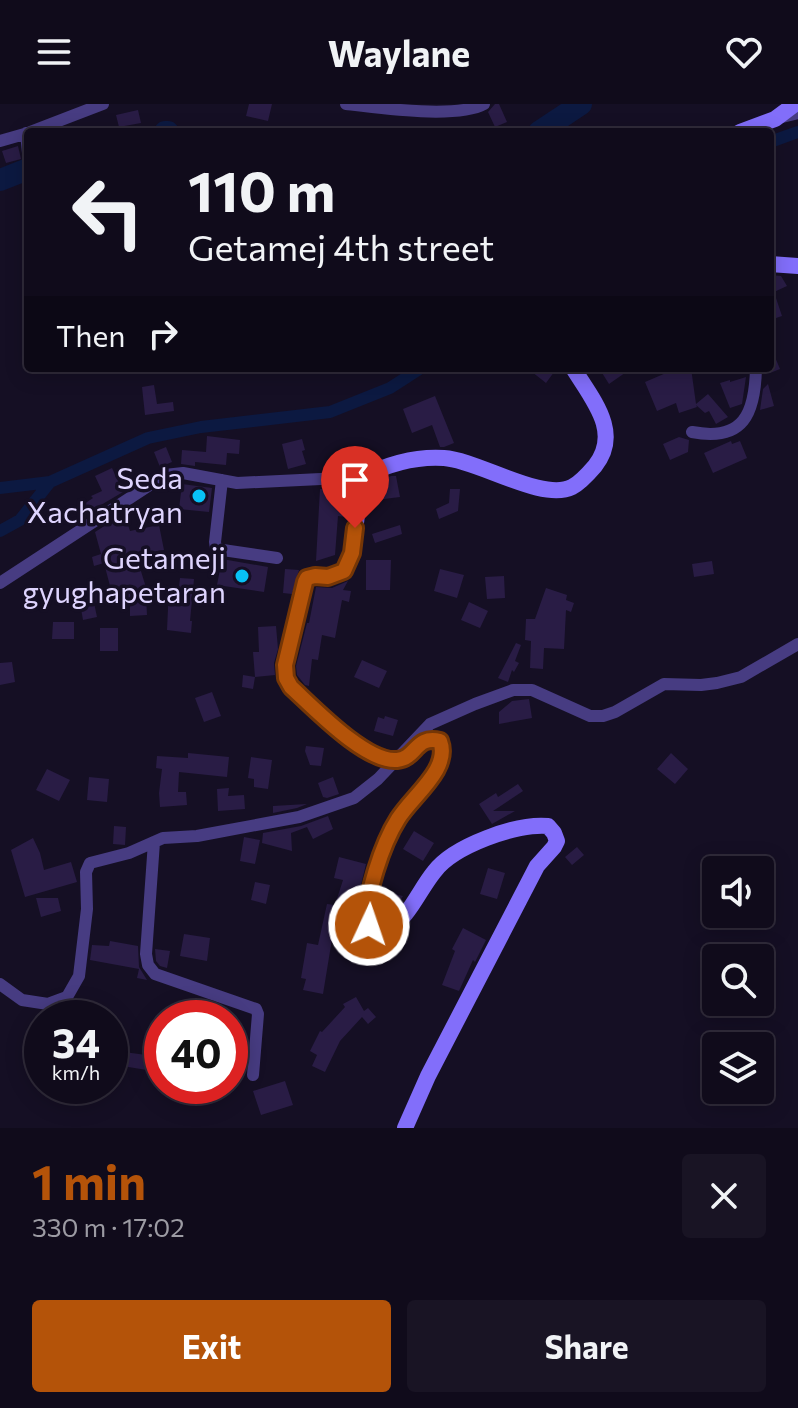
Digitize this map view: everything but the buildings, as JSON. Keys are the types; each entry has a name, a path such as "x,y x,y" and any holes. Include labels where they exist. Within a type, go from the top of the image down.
{"street":[{"path":"41,128 103,104"},
{"path":"346,104 437,111 474,109 484,104"},
{"path":"775,119 795,104"},
{"path":"751,128 798,113"},
{"path":"0,141 24,134"},
{"path":"774,264 798,266"},
{"path":"0,583 165,475 183,473 237,483 362,477 404,460 425,457 448,458 557,491 574,487 603,456 607,441 605,424 575,372"},
{"path":"692,432 707,435 721,433 746,421 753,401 756,372"},
{"path":"362,477 352,553 344,571 328,577 307,578 285,665 286,678 291,687 338,731 369,751 396,761 405,758 430,738 440,741 443,748 441,763 434,776 397,821 383,854 368,900 369,925 387,931 397,924 435,869 476,842 535,825 548,826 557,841 537,866 405,1128"},
{"path":"222,480 216,549 277,558"},
{"path":"0,984 22,1000 48,1004 67,997 79,976 87,909 86,872 90,863 129,853 163,838 197,836 299,817 354,798 378,779 430,724 513,690 532,690 590,716 603,716 664,684 701,685 741,677 798,644"},
{"path":"154,842 147,931 148,965 155,974 256,1009 253,1075"}],"waterway":[{"path":"545,128 581,104"},
{"path":"774,141 798,132"},
{"path":"0,180 24,171"},
{"path":"0,488 50,482 148,438 201,427 330,412 390,388 415,372"},
{"path":"0,531 20,520 50,482"}],"place":[{"name":"Seda Xachatryan","path":"199,496"},
{"name":"Getameji gyughapetaran","path":"242,576"}],"route":[{"path":"355,528 352,553 344,571 328,577 307,578 305,582 285,665 286,678 291,687 338,731 369,751 396,761 405,758 430,738 440,741 443,748 441,763 434,776 397,821 383,854 368,900 369,925"}]}
